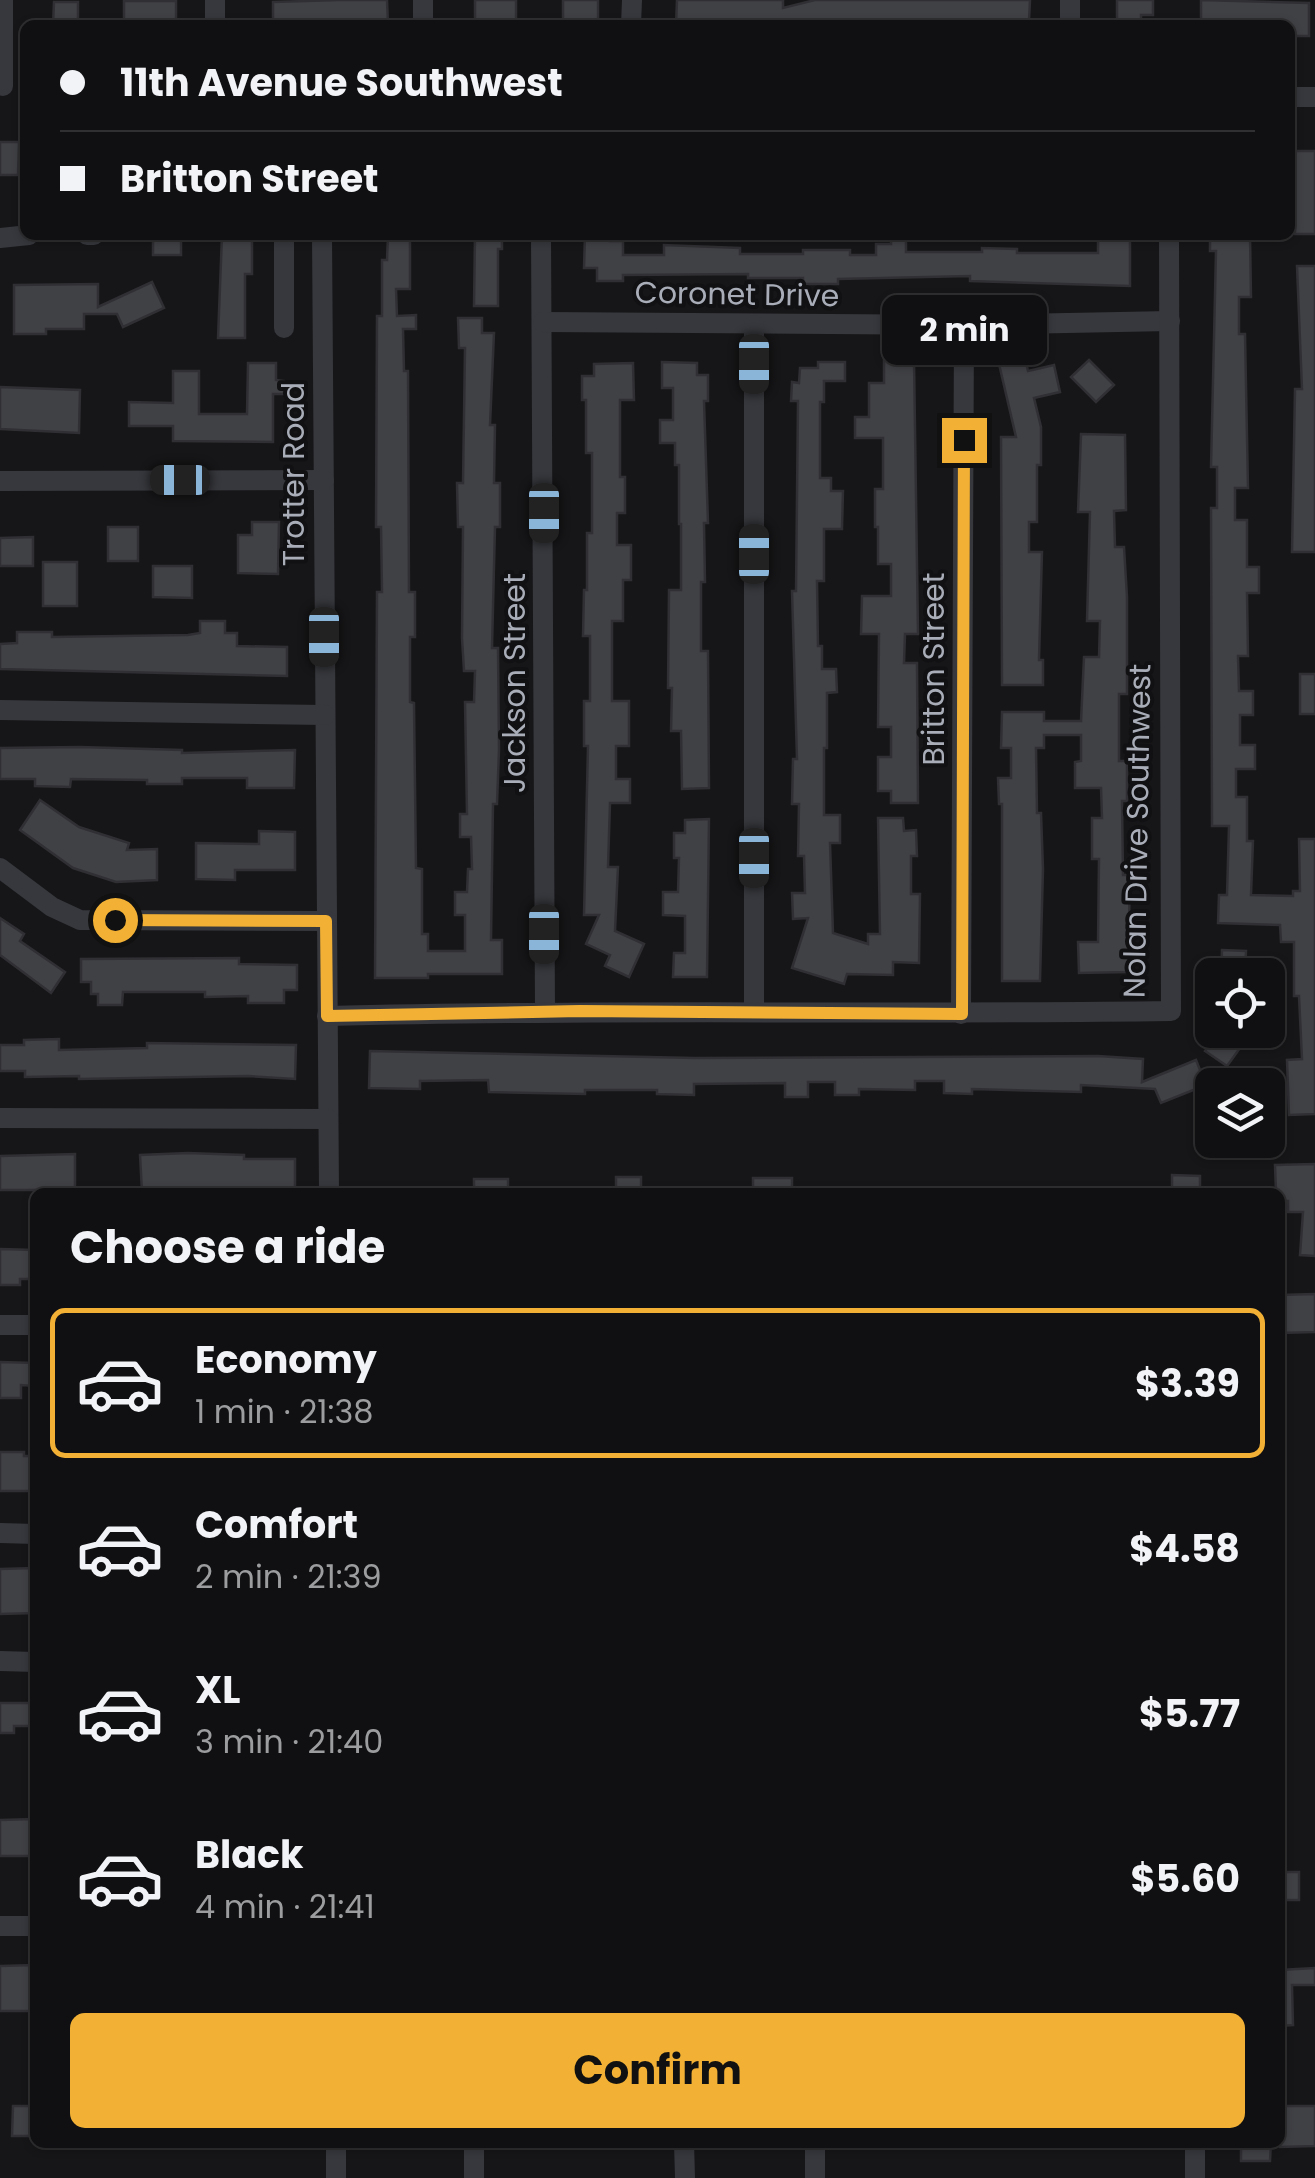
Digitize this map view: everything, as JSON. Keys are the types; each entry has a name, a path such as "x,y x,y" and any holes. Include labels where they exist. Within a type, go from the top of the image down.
{"street":[{"path":"2,86 3,0"},
{"path":"284,240 284,328"},
{"name":"Trotter Road","path":"322,240 328,1188"},
{"name":"Jackson Street","path":"541,240 544,1011"},
{"name":"Nolan Drive Southwest","path":"327,1016 544,1011 1170,1011 1169,240"},
{"name":"Coronet Drive","path":"543,322 964,325 1170,321"},
{"path":"754,325 754,1010"},
{"name":"Britton Street","path":"962,1014 964,325"},
{"path":"0,480 324,480"},
{"path":"0,710 325,715"},
{"path":"0,868 52,906 80,920 326,921"},
{"path":"0,1118 328,1119"},
{"path":"0,1325 30,1325"},
{"path":"0,1534 30,1534"},
{"path":"0,1662 30,1662"},
{"path":"0,1926 30,1926"},
{"path":"336,2148 336,2178"},
{"path":"474,2148 474,2178"},
{"path":"684,2148 685,2178"},
{"path":"815,2148 816,2178"},
{"path":"1195,2148 1195,2178"}],"building":[{"path":"387,0 388,20 273,20 273,2"},
{"path":"475,0 516,0 516,20 475,20"},
{"path":"563,0 598,0 598,20 563,20"},
{"path":"677,0 783,0 783,8 815,0 1030,0 1029,20 676,20"},
{"path":"1117,0 1153,0 1153,15 1141,15 1141,20 1117,20"},
{"path":"1201,0 1309,3 1309,36 1295,36 1295,20 1201,20"},
{"path":"124,1 176,1 176,20 124,20"},
{"path":"54,2 78,2 78,20 53,20"},
{"path":"0,142 19,142 18,175 0,175"},
{"path":"1295,151 1315,151 1315,234 1295,234"},
{"path":"153,240 181,240 181,255 153,255"},
{"path":"222,240 252,240 252,274 245,274 245,338 218,338"},
{"path":"388,240 410,240 410,289 396,289 397,316 416,315 416,329 403,329 404,371 408,371 409,592 415,592 410,702 414,703 416,868 422,869 422,934 428,934 428,951 465,951 465,915 455,915 455,892 467,892 468,869 472,869 471,837 460,837 460,814 467,814 465,702 474,702 475,671 464,671 462,638 463,527 458,527 457,483 463,483 465,348 459,348 458,318 482,318 482,333 494,333 490,425 495,425 494,483 500,483 500,527 495,527 492,648 498,648 499,750 497,804 493,804 491,940 502,940 502,974 375,978 377,592 382,592 381,527 376,527 377,316 382,316 382,260 387,260"},
{"path":"475,240 502,240 502,249 498,249 498,306 474,306"},
{"path":"585,240 623,241 623,255 664,255 664,245 740,248 740,254 850,250 850,255 876,255 876,244 891,244 891,240 906,240 906,252 982,252 982,248 1017,249 1017,253 1098,253 1098,240 1130,240 1130,286 970,281 970,276 838,279 838,284 803,284 803,278 748,278 748,274 623,275 623,281 597,281 597,268 584,268"},
{"path":"1210,240 1250,240 1251,297 1239,297 1239,334 1245,334 1248,488 1235,488 1235,520 1247,520 1247,567 1259,567 1259,593 1247,593 1248,656 1238,656 1239,691 1253,691 1253,715 1240,715 1240,745 1255,745 1255,769 1236,769 1236,797 1247,797 1247,841 1253,841 1251,895 1293,896 1293,891 1300,891 1299,839 1315,839 1315,1114 1289,1115 1287,1060 1302,1059 1299,996 1294,996 1294,942 1281,942 1280,925 1218,923 1219,895 1227,895 1229,826 1212,826 1211,508 1217,508 1217,467 1211,467 1216,251 1210,251"},
{"path":"1297,266 1315,266 1315,552 1292,552 1295,389 1302,389"},
{"path":"152,282 164,308 123,327 117,314 84,314 84,329 14,334 14,285 98,284 98,307"},
{"path":"1025,358 1028,371 1054,365 1060,392 1034,398 1041,427 1041,465 1037,465 1037,522 1029,522 1029,552 1042,552 1039,660 1043,660 1043,685 1002,685 1001,437 1016,437 999,364"},
{"path":"884,359 914,359 918,634 905,634 904,663 917,663 918,803 891,803 891,791 878,791 878,757 891,757 891,727 878,727 879,634 861,634 862,596 891,596 891,564 878,564 875,527 875,489 883,489 883,438 855,438 855,417 869,417 869,383 884,383"},
{"path":"1089,360 1114,385 1096,402 1071,377"},
{"path":"662,362 697,363 697,375 708,375 708,401 704,401 708,523 704,523 701,651 708,651 709,788 682,789 681,731 671,731 669,590 681,590 681,524 675,443 660,443 660,420 673,420 673,388 662,388"},
{"path":"818,362 845,362 845,381 824,381 824,402 820,402 820,478 831,478 831,491 843,491 842,529 824,529 824,581 817,581 822,669 836,669 837,692 827,693 824,748 824,815 840,815 840,843 830,843 833,933 868,944 868,934 880,934 878,818 903,818 904,831 916,830 917,856 911,856 911,894 920,894 919,963 893,962 893,975 847,974 844,984 792,968 808,918 793,919 792,893 805,893 804,856 798,856 799,804 792,804 793,759 797,759 792,591 796,591 798,401 791,401 792,382 799,383 800,368 818,368"},
{"path":"248,363 276,363 276,380 284,381 284,394 273,394 273,442 173,441 173,426 129,426 129,402 173,403 173,371 199,371 199,414 247,414"},
{"path":"633,363 634,400 620,400 620,477 625,477 625,513 617,513 617,545 631,545 631,580 623,580 623,621 612,621 612,701 629,701 629,746 616,746 616,779 630,779 630,803 610,803 608,867 618,867 615,931 644,944 629,977 605,966 610,955 586,944 599,915 584,915 588,746 584,746 584,701 590,701 590,636 583,636 587,533 592,533 592,453 586,453 582,376 594,376 594,364"},
{"path":"0,387 80,390 79,433 0,429"},
{"path":"1081,434 1125,435 1126,510 1114,511 1115,547 1124,547 1127,597 1127,694 1119,694 1119,761 1127,761 1127,801 1122,801 1123,875 1130,875 1128,972 1079,973 1078,942 1098,942 1099,859 1092,859 1092,818 1102,818 1101,788 1075,788 1081,735 1044,735 1044,748 1036,748 1043,869 1040,981 1002,981 1002,804 998,778 1011,778 1011,748 1001,748 1002,712 1044,712 1044,721 1081,721 1084,657 1099,657 1100,621 1087,621 1090,512 1078,512"},
{"path":"252,522 279,522 278,574 238,573 238,535 252,535"},
{"path":"108,527 138,527 138,561 108,561"},
{"path":"33,537 33,566 0,566 0,538"},
{"path":"43,562 77,562 77,606 43,606"},
{"path":"153,566 192,566 192,598 153,597"},
{"path":"200,621 225,621 225,633 237,633 237,646 287,647 287,676 0,669 0,644 17,643 17,632 52,632 52,637 188,635 200,633"},
{"path":"1300,674 1315,674 1315,714 1300,714"},
{"path":"80,747 182,753 295,750 294,788 247,788 247,778 182,778 182,784 71,779 70,787 35,786 35,779 0,779 0,748"},
{"path":"40,800 79,827 129,843 127,850 157,849 157,880 116,882 73,868 20,830"},
{"path":"709,819 707,977 673,977 674,953 685,953 685,916 663,915 663,892 678,892 679,858 674,858 674,833 685,833 685,820"},
{"path":"259,831 295,832 295,870 235,870 235,880 196,879 196,843 259,844"},
{"path":"0,918 24,934 20,941 65,972 51,993 0,955"},
{"path":"1222,950 1246,951 1246,958 1222,958"},
{"path":"239,958 239,964 297,965 297,990 284,990 284,1003 248,1003 248,996 205,997 205,992 123,992 122,1005 98,1005 98,994 91,994 91,982 81,982 81,959"},
{"path":"59,1039 59,1050 147,1048 147,1043 296,1045 295,1079 79,1079 25,1077 25,1071 0,1071 0,1045"},
{"path":"1207,1048 1240,1048 1227,1066 1205,1051"},
{"path":"370,1051 695,1058 1098,1056 1143,1059 1142,1082 1196,1060 1199,1068 1195,1068 1195,1089 1161,1103 1155,1089 1081,1085 1081,1092 972,1089 972,1094 944,1093 944,1081 915,1081 915,1090 859,1089 859,1095 835,1095 835,1082 808,1082 808,1097 785,1097 785,1083 694,1084 694,1095 657,1094 657,1090 585,1090 585,1094 489,1092 488,1080 420,1081 420,1089 369,1088"},
{"path":"188,1153 295,1159 295,1188 142,1188 140,1155"},
{"path":"75,1154 75,1188 0,1190 0,1156"},
{"path":"1315,1164 1315,1256 1300,1255 1303,1212 1288,1212 1285,1188 1276,1188 1275,1165"},
{"path":"1172,1175 1200,1176 1200,1188 1172,1188"},
{"path":"616,1177 641,1177 641,1188 616,1188"},
{"path":"753,1178 792,1178 792,1188 753,1188"},
{"path":"474,1179 508,1179 508,1188 474,1188"},
{"path":"0,1249 30,1250 30,1279 20,1279 20,1285 0,1285"},
{"path":"1315,1294 1315,1332 1285,1333 1285,1295"},
{"path":"0,1362 30,1363 30,1386 21,1385 21,1398 0,1398"},
{"path":"0,1452 24,1452 24,1456 30,1456 30,1491 0,1491"},
{"path":"30,1568 30,1613 0,1614 0,1569"},
{"path":"0,1703 30,1703 30,1726 14,1726 14,1733 0,1733"},
{"path":"30,1819 30,1856 0,1856 0,1820"},
{"path":"1285,1872 1299,1872 1299,1900 1285,1900"},
{"path":"30,1965 30,2011 0,2011 0,1966"},
{"path":"1315,1968 1315,1985 1292,1985 1293,2025 1285,2026 1285,1970"},
{"path":"13,2106 30,2106 30,2136 12,2136"},
{"path":"1285,2106 1315,2106 1315,2146 1285,2147"},
{"path":"1241,2148 1271,2148 1270,2161 1241,2161"}],"route":[{"path":"115,920 326,921 327,1016 754,1010 962,1014 964,440"}]}
